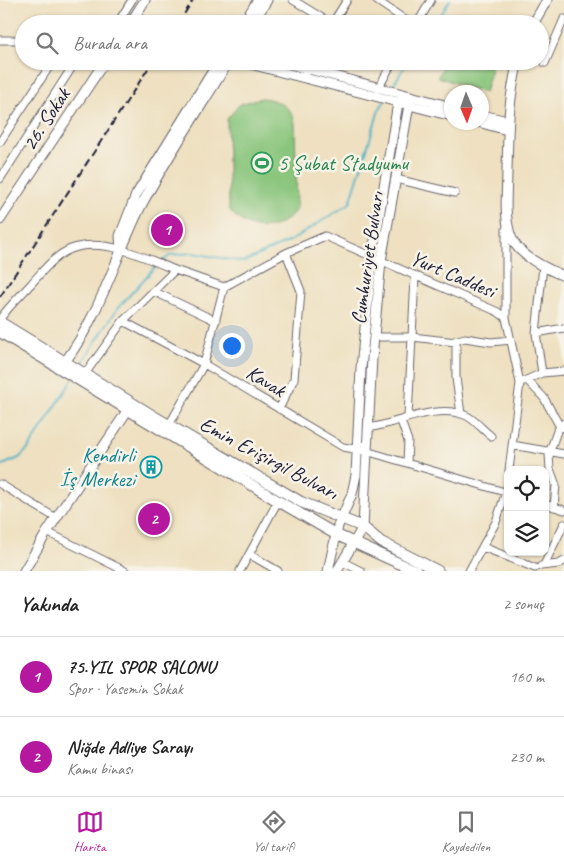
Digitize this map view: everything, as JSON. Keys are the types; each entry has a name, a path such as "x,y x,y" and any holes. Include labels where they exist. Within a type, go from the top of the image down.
{"main road":[{"path":"136,15 145,0"},
{"path":"249,15 258,0"},
{"path":"258,15 267,0"},
{"path":"538,15 547,0"},
{"name":"26. Sokak","path":"0,220 99,70"},
{"path":"121,250 120,236 136,195 213,70"},
{"path":"64,362 77,345 95,311 121,250 152,188 224,70"},
{"path":"310,70 394,99 444,107"},
{"path":"516,70 507,125 507,206 510,232 514,242 543,266 564,276"},
{"name":"Cumhuriyet Bulvarı","path":"363,527 361,368 377,260 394,99"},
{"path":"408,101 444,113"},
{"name":"Cumhuriyet Bulvarı","path":"328,571 342,518 352,494 368,428 377,260 396,180 408,101"},
{"path":"489,118 507,125"},
{"path":"489,123 507,125"},
{"path":"0,321 64,362 83,378"},
{"path":"0,332 83,378"},
{"name":"Emin Erişirgil Bulvarı","path":"83,378 127,411 278,502 337,535 374,550 416,571"},
{"name":"Emin Erişirgil Bulvarı","path":"83,378 169,425 301,502 363,527 381,542 438,571"},
{"path":"24,571 56,518 127,411"},
{"path":"337,571 363,527"}],"street":[{"path":"123,15 132,0"},
{"path":"293,0 317,15"},
{"path":"338,15 348,0"},
{"path":"376,0 398,15"},
{"path":"422,15 430,0"},
{"path":"549,54 564,18"},
{"path":"1,42 15,41"},
{"path":"0,142 47,70"},
{"path":"0,179 70,70"},
{"path":"381,93 389,70"},
{"path":"396,180 455,194"},
{"path":"506,318 507,206"},
{"name":"Yurt Caddesi","path":"224,287 286,253 325,236 415,277 462,295 506,318 523,382 509,466"},
{"path":"0,321 40,274 58,257 71,249 100,246 121,250 224,287 204,364 169,425"},
{"path":"279,409 294,379 301,291 286,253"},
{"path":"542,373 536,333 543,266"},
{"path":"83,378 123,321 174,270"},
{"path":"408,417 415,277"},
{"path":"153,292 216,321"},
{"name":"Kavak","path":"123,321 204,364 343,447 362,450 504,492"},
{"path":"536,333 564,328"},
{"path":"374,337 412,337 454,341 465,338 491,342 511,340"},
{"path":"454,341 456,342 456,378 461,414"},
{"path":"554,507 556,489 550,469 549,450 557,431 563,426 544,398 523,382 542,373 564,371"},
{"path":"368,428 401,421 408,417 445,411 468,416 491,436"},
{"path":"401,421 408,441 407,463"},
{"path":"512,445 564,454"},
{"path":"0,484 56,518"},
{"path":"469,571 483,547 504,500"},
{"path":"240,571 278,502"},
{"path":"549,505 564,510"},
{"path":"544,565 564,524"},
{"path":"47,532 124,571"},
{"path":"483,547 534,570 544,565 559,564 564,560"},
{"path":"249,554 267,568 278,571"},
{"path":"343,562 361,571"}],"green space":[{"path":"442,70 491,70 487,85 462,85 438,77"},
{"name":"5 Şubat Stadyumu","path":"261,98 283,105 294,118 297,208 282,223 263,228 245,223 229,209 227,119 240,104"}],"waterway":[{"path":"441,15 450,0"},
{"path":"392,87 402,70"},
{"path":"161,262 171,255 193,253 243,262 292,240 350,203 379,110 384,102"},
{"path":"80,366 117,309 157,265"},
{"path":"0,466 19,458 29,448 73,379"}],"railway":[{"path":"184,15 193,0"},
{"path":"0,297 147,70"}],"place":[{"name":"5 Şubat Stadyumu","path":"262,163"},
{"name":"75.YIL SPOR SALONU","path":"167,230"},
{"name":"Kendirli İş Merkezi","path":"151,467"},
{"name":"Niğde Adliye Sarayı","path":"154,519"}]}
